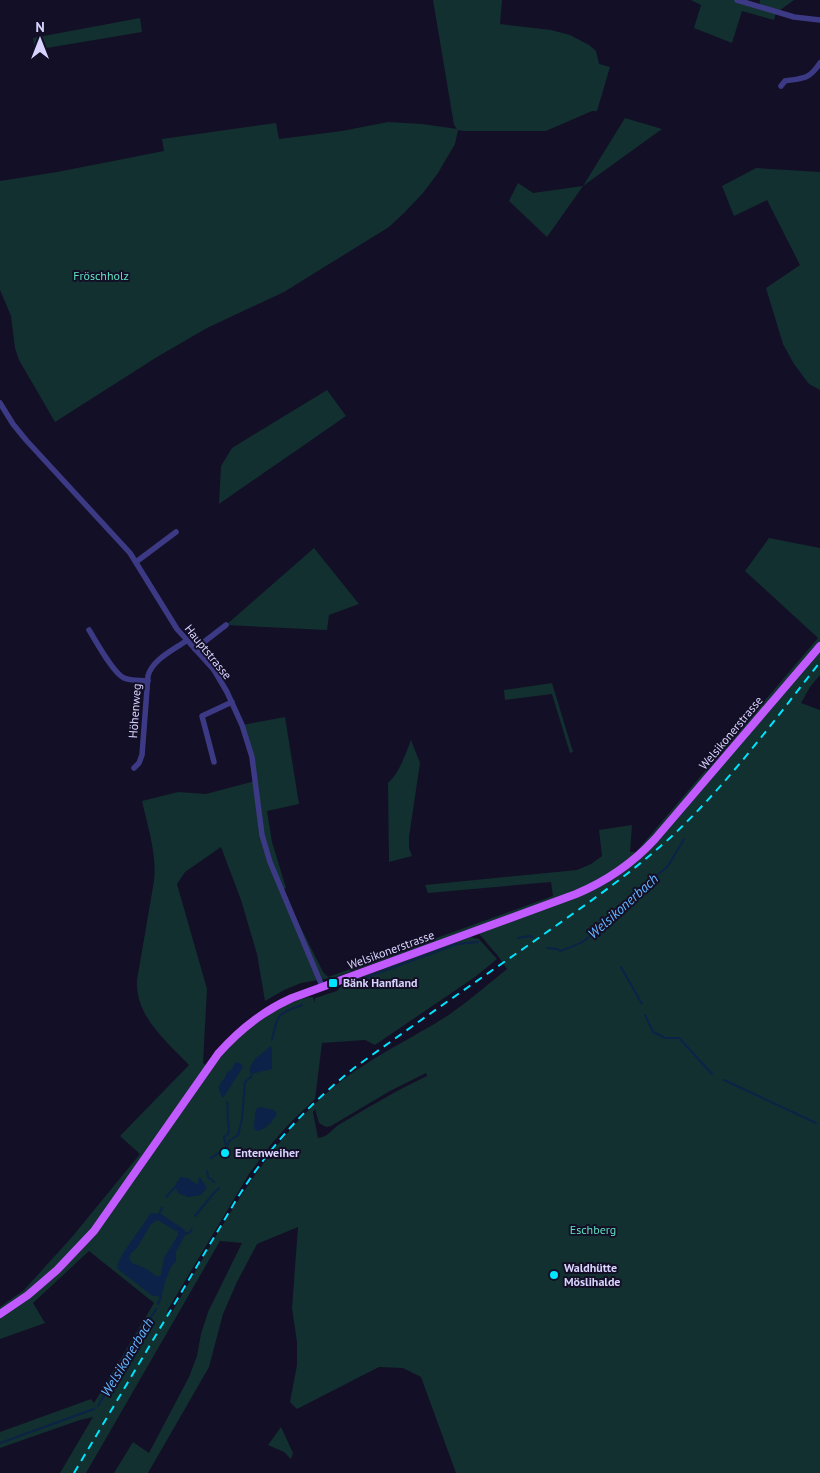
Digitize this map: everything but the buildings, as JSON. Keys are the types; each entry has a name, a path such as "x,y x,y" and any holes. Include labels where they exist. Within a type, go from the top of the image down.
{"main road":[{"name":"Welsikonerstrasse","path":"0,1314 43,1283 88,1238 208,1067 227,1044 251,1022 274,1006 322,986 576,894 616,874 650,844 820,646"}],"street":[{"path":"737,0 794,17 820,20"},
{"path":"758,7 760,0"},
{"path":"781,86 785,81 802,79 809,76 820,63"},
{"name":"Hauptstrasse","path":"0,403 26,440 110,530 136,562 174,625 186,641 196,649 214,670 232,702 242,725 252,757 262,835 270,862 322,986"},
{"path":"136,562 176,532"},
{"path":"196,649 226,625"},
{"path":"89,630 114,670 120,676 132,680 148,681"},
{"name":"Höhenweg","path":"134,768 139,763 142,755 149,673 152,666 186,641"},
{"path":"214,762 202,716 232,702"}],"green space":[{"name":"Fröschholz","path":"433,0 502,0 500,24 551,30 570,35 589,45 596,51 599,64 610,67 597,111 592,111 546,131 458,130 455,144 438,173 423,193 389,227 284,292 207,328 157,357 55,422 19,360 15,348 11,316 0,290 0,181 164,151 162,139 276,123 279,139 342,131 388,122 457,129 454,125"},
{"path":"691,0 737,0 759,7 760,0 794,0 776,13 774,20 742,11 732,43 694,28 701,5"},
{"path":"140,18 142,32 35,50 33,38"},
{"path":"625,118 662,129 583,186"},
{"path":"756,168 820,172 820,390 809,384 794,364 783,344 766,288 800,265 767,200 734,216 722,186"},
{"path":"518,183 533,193 583,186 547,237 509,201"},
{"path":"327,390 346,416 219,504 221,466 232,448"},
{"name":"Eschberg","path":"769,538 820,548 820,675 810,687 801,703 820,710 820,1473 456,1473 421,1377 403,1368 379,1367 297,1409 290,1402 297,1365 297,1342 292,1308 298,1227 257,1244 223,1314 209,1367 148,1473 114,1473 133,1442 149,1453 189,1377 197,1356 208,1312 242,1243 220,1241 86,1473 60,1473 93,1417 0,1448 0,1432 91,1399 94,1403 154,1303 89,1251 33,1303 45,1323 0,1339 0,1307 24,1290 72,1237 140,1154 120,1136 189,1065 154,1027 141,1005 138,993 137,980 155,871 151,841 142,801 178,792 206,794 255,781 242,725 285,717 299,804 267,811 272,842 286,888 282,890 323,972 328,977 553,896 551,882 428,893 425,885 577,870 591,864 602,856 599,830 632,825 630,852 636,852 818,638 745,571","holes":["221,847 241,900 257,954 265,1001 301,983 336,977 474,928 507,969 450,1014 380,1055 340,1082 313,1106 288,1132 245,1190 171,1314 167,1311 249,1174 273,1142 315,1099 322,1043 365,1040 375,1045 475,977 497,959 479,939 470,937 343,984 337,991 315,998 315,1003 313,997 304,998 272,1013 252,1027 236,1040 217,1062 209,1067 203,1063 207,989 177,884 185,872","426,1073 427,1076 383,1099 340,1124 325,1136 318,1138 313,1112 315,1109 319,1123 326,1127 331,1126 390,1091"]},
{"path":"314,548 359,604 329,615 327,630 226,625"},
{"path":"552,683 573,752 570,753 552,694 505,700 504,690"},
{"path":"411,740 420,763 409,837 409,848 412,856 389,862 388,783 399,769"},
{"path":"281,1427 293,1453 291,1459 284,1452 268,1445"}],"water":[{"path":"270,1046 272,1047 272,1069 251,1074 249,1070 253,1061"},
{"path":"237,1062 243,1067 223,1098 219,1091 219,1086 227,1072"},
{"path":"257,1108 274,1110 277,1114 268,1125 257,1131 254,1128 255,1113"},
{"path":"180,1177 188,1178 196,1184 199,1182 198,1179 200,1177 207,1188 201,1195 188,1197 178,1193 175,1186"},
{"path":"151,1213 161,1214 185,1230 186,1233 176,1252 176,1261 166,1279 161,1297 151,1295 118,1269 117,1265 123,1253","holes":["158,1220 178,1231 178,1235 164,1258 159,1276 132,1263 129,1258 131,1253 137,1248 151,1224"]}],"waterway":[{"name":"Welsikonerbach","path":"547,948 560,951 577,945 591,935 597,925 609,921 621,906 668,866 684,839"},
{"name":"Welsikonerbach","path":"518,938 532,937"},
{"name":"Welsikonerbach","path":"359,980 457,944 478,942"},
{"path":"621,967 642,1004"},
{"name":"Welsikonerbach","path":"272,1040 277,1020 280,1016 302,1005"},
{"path":"645,1015 653,1032 665,1038 679,1038 712,1074"},
{"name":"Welsikonerbach","path":"211,1158 226,1148 229,1141 238,1135 242,1119 245,1082 252,1075"},
{"path":"724,1080 816,1123"},
{"path":"226,1146 224,1137 228,1134 229,1130 227,1102"},
{"name":"Welsikonerbach","path":"207,1171 208,1177 214,1182"},
{"path":"166,1197 175,1187"},
{"name":"Welsikonerbach","path":"214,1193 219,1188"},
{"name":"Welsikonerbach","path":"195,1216 213,1194"},
{"path":"159,1214 162,1208"},
{"name":"Welsikonerbach","path":"186,1234 192,1229"},
{"name":"Welsikonerbach","path":"158,1304 161,1297"},
{"name":"Welsikonerbach","path":"98,1406 156,1309"},
{"name":"Welsikonerbach","path":"0,1443 94,1409"}],"railway":[{"path":"74,1473 238,1197 263,1160 290,1128 320,1097 354,1068 602,893 671,837 730,775 820,662"}],"place":[{"name":"Bänk Hanfland","path":"333,983"},
{"name":"Entenweiher","path":"225,1153"},
{"name":"Waldhütte Möslihalde","path":"554,1275"}]}
